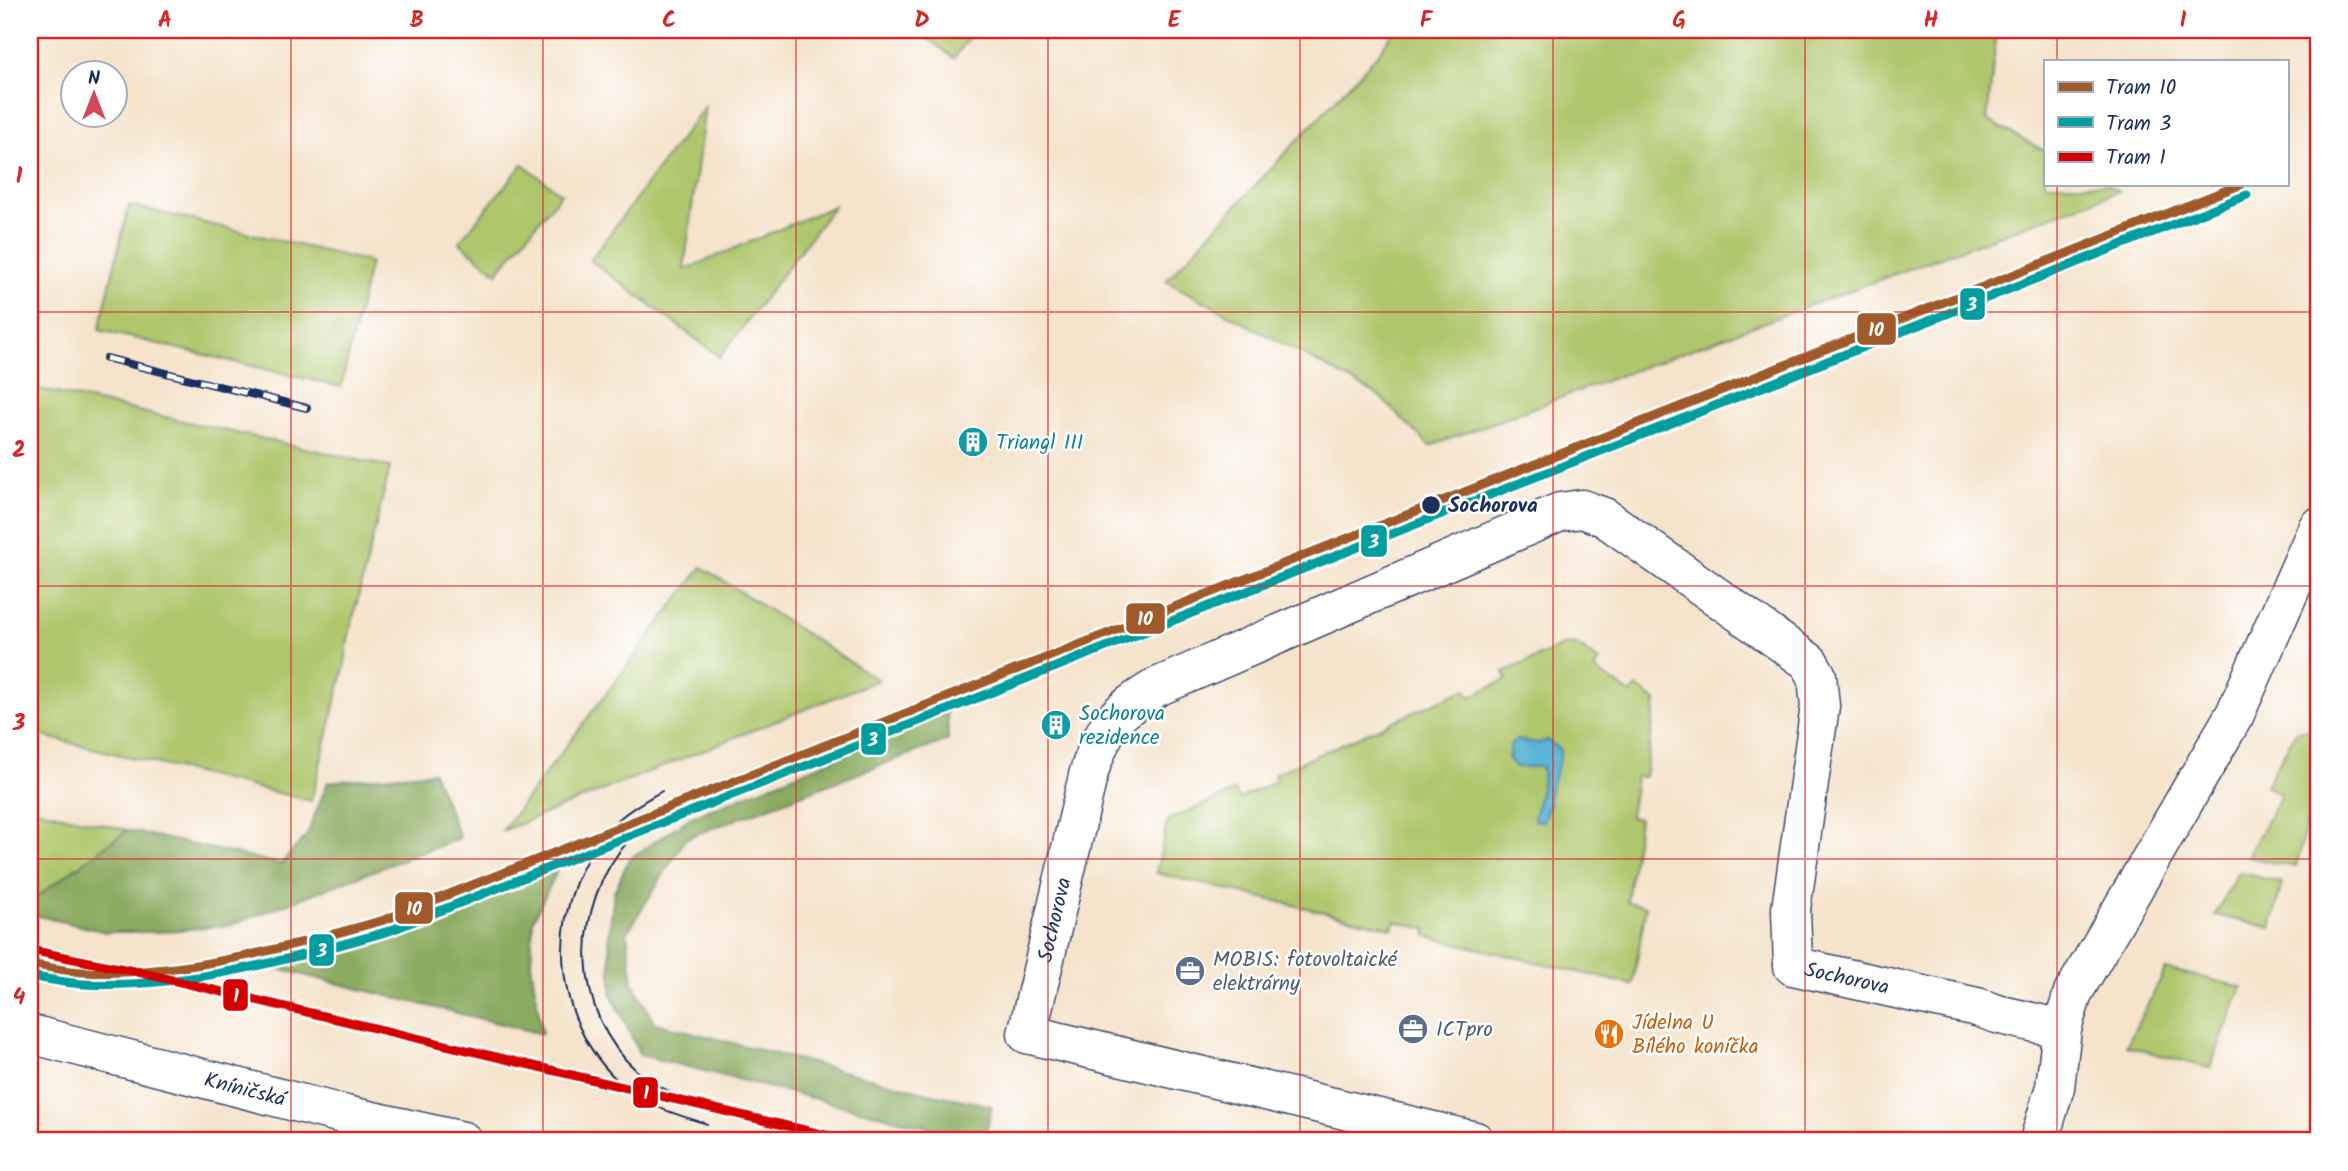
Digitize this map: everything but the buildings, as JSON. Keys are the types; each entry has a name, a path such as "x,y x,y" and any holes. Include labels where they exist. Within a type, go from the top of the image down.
{"street":[{"name":"Sochorova","path":"1475,1141 1027,1034 1089,772 1097,748 1111,721 1133,701 1157,687 1560,512 1582,509 1604,517 1809,662 1817,676 1820,706 1791,909 1793,966 2062,1029"},
{"path":"2039,1141 2055,1087 2062,1029 2073,993 2235,715 2318,527"},
{"name":"Kníničská","path":"30,1034 346,1115 463,1141"},
{"path":"346,1115 375,1141"}],"green space":[{"path":"925,30 975,30 954,58 922,34"},
{"path":"1395,30 1997,30 1987,120 2044,150 2044,186 2110,186 2119,191 1430,446 1378,395 1166,281 1378,54"},
{"path":"705,106 684,270 834,206 720,357 590,260"},
{"path":"523,164 561,194 497,273 459,242"},
{"path":"129,205 370,262 341,387 99,330"},
{"path":"30,387 390,467 311,801 30,733"},
{"path":"702,567 878,680 502,831"},
{"path":"1567,644 1577,645 1599,661 1594,669 1631,694 1637,687 1656,701 1645,777 1636,777 1630,817 1639,819 1627,902 1646,906 1633,985 1426,936 1427,929 1395,921 1392,928 1156,873 1168,820 1235,791 1239,799 1277,781 1274,774 1466,689 1470,697 1507,679 1504,672"},
{"path":"947,713 948,740 686,838 627,933 633,983 655,1023 928,1093 992,1106 984,1141 640,1055 612,995 609,935 614,892 629,859 690,818"},
{"path":"2296,731 2318,733 2318,798 2317,801 2312,801 2296,867 2247,857 2281,795 2266,786"},
{"path":"433,772 460,838 231,925 158,932 106,932 30,914 30,902 127,830 281,864 307,835 328,782"},
{"path":"30,808 127,830 30,902"},
{"path":"561,863 533,920 531,964 542,1034 271,967 356,944 489,895"},
{"path":"2238,872 2282,883 2271,928 2215,915"},
{"path":"2166,969 2242,987 2210,1068 2126,1046"}],"water":[{"path":"1516,740 1540,743 1547,740 1560,750 1548,797 1550,803 1543,821 1534,820 1542,767 1516,767 1508,758 1511,744"}],"tram line":[{"name":"10","path":"30,964 83,972 159,970 273,950 384,920 2237,186"},
{"name":"3","path":"30,976 83,984 160,982 237,970 389,931 2247,195"},
{"path":"662,791 618,820 593,850 576,883 566,919 563,956 568,992 579,1027 599,1059 634,1094 675,1114 707,1124"},
{"path":"685,800 635,834 610,866 596,895 588,926 586,958 590,990 600,1020 616,1048 646,1078 672,1093 709,1108"},
{"name":"1","path":"30,950 134,971 851,1141"}],"railway":[{"path":"106,358 307,408"}],"place":[{"name":"Triangl III","path":"973,442"},
{"name":"Sochorova","path":"1431,505"},
{"name":"Sochorova rezidence","path":"1056,725"},
{"name":"MOBIS: fotovoltaické elektrárny","path":"1190,971"},
{"name":"ICTpro","path":"1413,1029"},
{"name":"Jídelna U Bílého koníčka","path":"1609,1034"}]}
